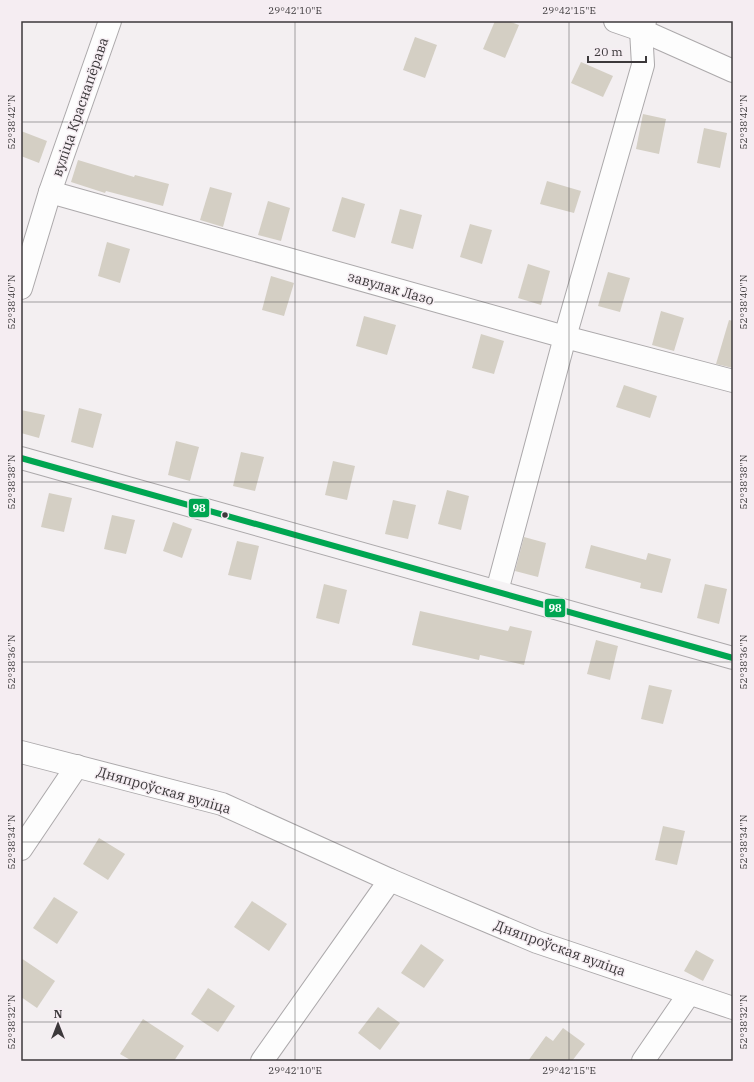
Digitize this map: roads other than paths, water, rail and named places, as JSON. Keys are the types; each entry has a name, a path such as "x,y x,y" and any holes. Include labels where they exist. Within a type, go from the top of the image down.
{"main road":[{"path":"21,458 733,658"}],"street":[{"name":"вуліца Краснапёрава","path":"21,288 50,192 110,21"},
{"path":"615,21 643,26 733,71"},
{"path":"497,591 565,337 643,65 643,26"},
{"name":"завулак Лазо","path":"50,192 565,337 733,381"},
{"name":"Дняпроўская вуліца","path":"21,752 222,804 390,880 537,942 733,1008"},
{"path":"21,849 76,766"},
{"path":"262,1061 390,880"},
{"path":"643,1061 689,994"}]}
